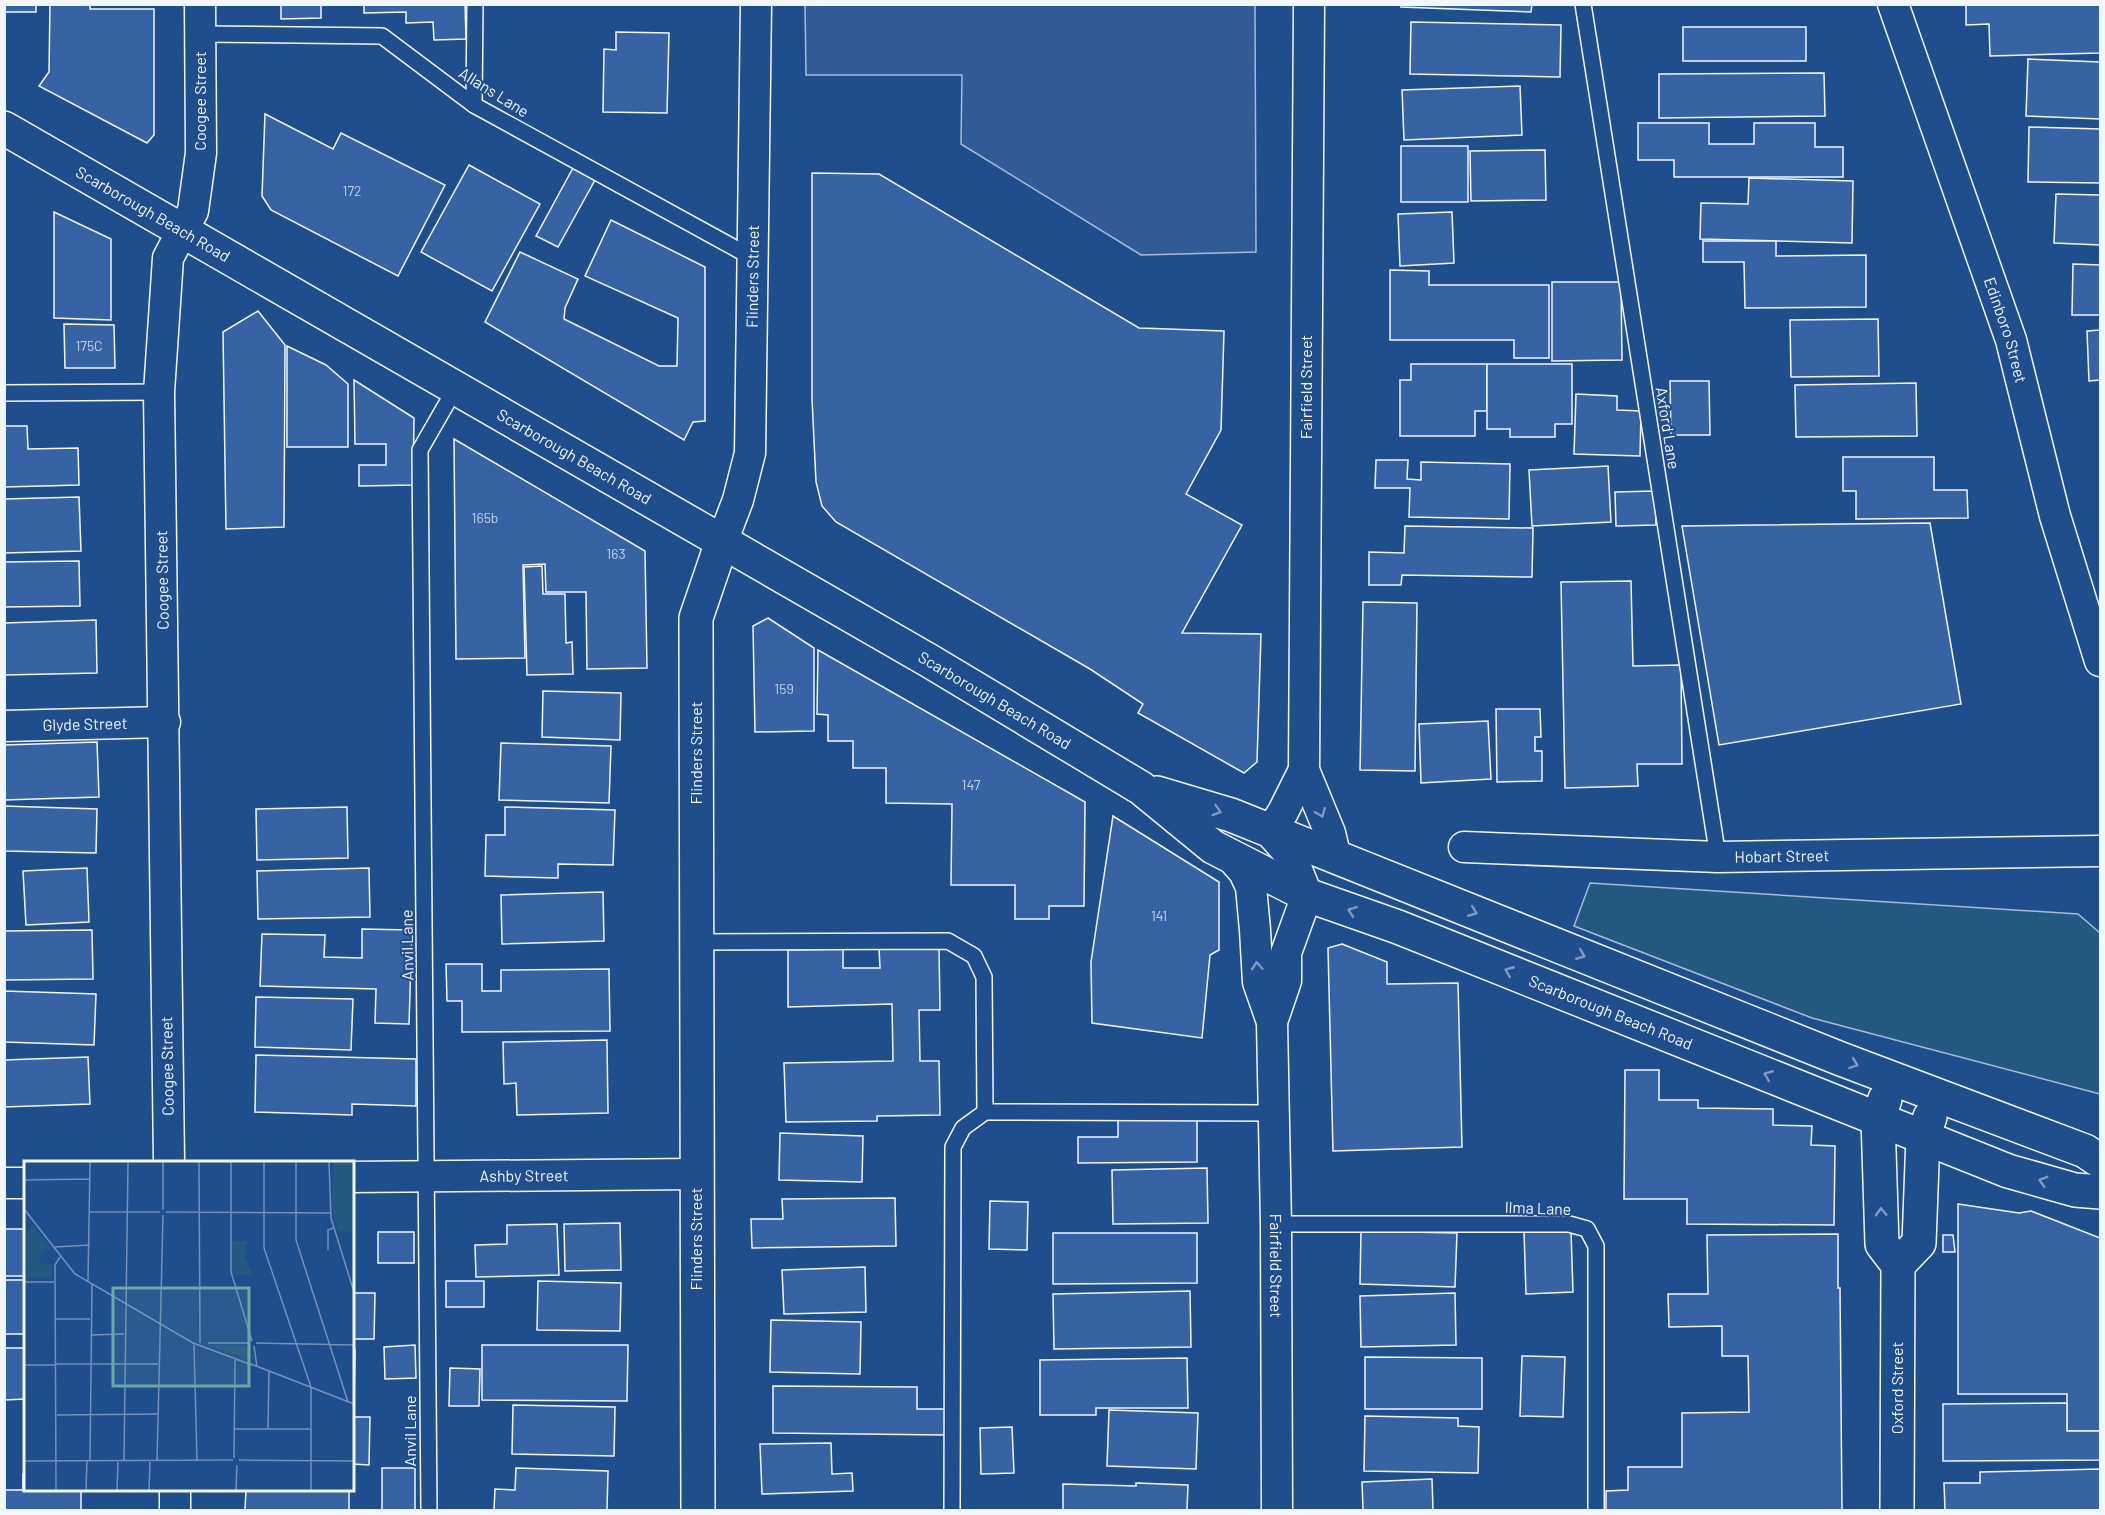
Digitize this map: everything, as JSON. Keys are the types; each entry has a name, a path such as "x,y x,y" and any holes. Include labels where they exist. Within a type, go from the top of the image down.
{"main road":[{"name":"Scarborough Beach Road","path":"4,129 928,660 1141,788 1213,847 1231,857 1307,895 1398,927 2008,1171 2075,1190 2100,1192"},
{"name":"Flinders Street","path":"698,1510 696,618 722,542"},
{"name":"Scarborough Beach Road","path":"1141,788 1231,815 1893,1079 2085,1151 2100,1161"},
{"path":"1893,1079 1878,1119 1882,1244 1898,1265 1919,1243 1923,1137 1938,1096"},
{"name":"Oxford Street","path":"1897,1510 1898,1265"}],"street":[{"name":"Flinders Street","path":"722,542 738,500 750,453 756,4"},
{"name":"Fairfield Street","path":"1309,4 1304,770 1330,833 1336,858"},
{"name":"Edinboro Street","path":"1893,4 2011,340 2055,516 2100,661"},
{"name":"Coogee Street","path":"169,1161 159,392 168,258 193,211 201,153 200,19"},
{"name":"Glyde Street","path":"4,726 165,722"},
{"name":"Fairfield Street","path":"1270,832 1304,770"},
{"path":"1270,832 1292,857 1307,895"},
{"name":"Hobart Street","path":"1464,847 1718,857 2100,851"},
{"name":"Fairfield Street","path":"1231,857 1244,872 1251,887 1256,930 1258,982 1272,1022 1276,1224 1276,1510"},
{"name":"Fairfield Street","path":"1272,1022 1286,981 1286,953 1307,895"},
{"name":"Ashby Street","path":"354,1177 696,1174"},
{"path":"4,1183 24,1183"},
{"path":"175,1491 175,1510"}],"lane":[{"path":"474,105 475,4"},
{"name":"Axford Lane","path":"1583,4 1718,857"},
{"name":"Allans Lane","path":"200,19 382,36 474,105 753,258"},
{"name":"Anvil Lane","path":"429,1510 420,450 455,389"},
{"path":"4,393 159,392"},
{"path":"696,942 948,942 974,956 984,976 985,1112"},
{"path":"952,1510 952,1147 963,1128 985,1112 1275,1113"},
{"name":"Ilma Lane","path":"1276,1224 1569,1224 1587,1229 1596,1246 1596,1510"}],"shaded area":[{"path":"805,5 1255,5 1256,252 1141,255 961,144 962,75 806,75"},
{"path":"1590,883 2078,914 2100,933 2100,1094 1812,1018 1574,926"}],"building":[{"path":"4,4 36,4 36,12 4,12"},
{"path":"50,4 90,4 90,9 154,9 154,135 147,143 39,86 49,72"},
{"path":"281,4 321,4 321,18 281,19"},
{"path":"364,4 465,4 466,39 434,40 433,22 406,23 406,12 364,13"},
{"path":"1401,4 1532,4 1531,12 1401,7"},
{"path":"1966,4 2100,4 2100,53 1990,56 1989,24 1966,25"},
{"path":"1411,22 1561,25 1560,77 1410,74"},
{"path":"1683,27 1806,27 1806,61 1683,61"},
{"path":"616,32 669,33 667,113 603,112 604,49 616,50"},
{"path":"2028,59 2100,62 2100,119 2026,116"},
{"path":"1824,73 1825,116 1659,118 1659,74"},
{"path":"1520,86 1522,135 1404,140 1402,90"},
{"path":"265,114 333,149 341,133 445,185 398,276 271,210 262,196"},
{"path":"1638,123 1709,123 1709,144 1754,144 1754,123 1815,123 1815,147 1843,147 1843,177 1674,177 1674,160 1638,160"},
{"path":"2029,127 2100,129 2100,183 2028,182"},
{"path":"1401,146 1468,146 1468,202 1401,202"},
{"path":"1545,150 1546,200 1471,201 1470,151"},
{"path":"469,165 540,204 492,291 421,252"},
{"path":"573,168 595,180 558,247 536,236"},
{"path":"812,173 879,174 1139,328 1224,331 1221,430 1186,494 1242,525 1182,633 1261,634 1257,762 1244,773 1138,713 1143,704 1090,669 836,522 822,506 816,482 812,399"},
{"path":"1749,178 1853,181 1852,243 1700,239 1701,203 1748,204"},
{"path":"2056,194 2100,195 2100,245 2054,243"},
{"path":"54,212 111,239 111,320 54,318"},
{"path":"1452,212 1454,263 1400,266 1398,214"},
{"path":"611,220 705,267 705,421 693,422 684,440 485,322 520,252 578,279 565,308 564,319 659,366 677,366 678,318 585,276"},
{"path":"1703,241 1776,241 1776,256 1866,255 1866,307 1745,308 1744,262 1703,262"},
{"path":"2073,264 2100,265 2100,315 2072,315"},
{"path":"1390,270 1429,271 1429,285 1549,285 1549,358 1514,358 1514,340 1390,340"},
{"path":"1552,282 1621,282 1622,360 1552,361"},
{"path":"258,311 285,345 284,527 226,529 223,332"},
{"path":"1878,319 1879,376 1791,377 1790,320"},
{"path":"64,324 114,325 115,368 65,368"},
{"path":"2100,330 2100,380 2089,381 2087,331"},
{"path":"287,346 326,365 348,384 348,447 287,447"},
{"path":"1411,364 1487,364 1487,411 1475,411 1475,436 1400,436 1400,380 1411,380"},
{"path":"1487,364 1572,364 1572,424 1555,424 1555,437 1510,437 1510,429 1487,429"},
{"path":"354,380 414,418 413,485 359,486 359,465 386,465 386,444 355,444"},
{"path":"1670,381 1709,381 1710,435 1671,435"},
{"path":"1916,383 1917,436 1796,437 1795,385"},
{"path":"1576,394 1617,396 1617,410 1641,411 1640,456 1574,454"},
{"path":"4,426 27,426 28,449 78,448 79,485 4,487"},
{"path":"454,439 645,551 647,668 587,669 586,592 546,592 545,564 523,565 525,658 456,659"},
{"path":"1843,457 1934,457 1934,490 1967,490 1968,518 1856,519 1856,491 1843,491"},
{"path":"1376,460 1408,460 1407,479 1421,480 1421,462 1510,464 1509,519 1409,517 1410,488 1375,488"},
{"path":"1608,466 1611,522 1532,526 1529,470"},
{"path":"1655,491 1656,525 1616,526 1615,492"},
{"path":"79,497 81,551 4,553 4,499"},
{"path":"1930,523 1961,704 1719,745 1682,526"},
{"path":"1405,526 1533,528 1532,577 1402,575 1401,585 1369,585 1369,552 1404,553"},
{"path":"79,561 80,606 4,607 4,562"},
{"path":"542,566 543,594 565,594 566,643 572,642 573,674 527,675 524,567"},
{"path":"1631,581 1633,666 1681,665 1682,764 1637,764 1638,786 1565,788 1561,582"},
{"path":"1363,602 1417,603 1415,771 1360,770"},
{"path":"768,618 814,648 814,731 755,732 753,626"},
{"path":"96,620 97,673 4,675 4,623"},
{"path":"818,650 1085,802 1084,906 1049,906 1049,919 1015,919 1015,885 951,885 952,804 886,803 886,768 853,768 853,741 828,741 828,715 817,714"},
{"path":"543,691 621,693 620,740 542,737"},
{"path":"1496,709 1540,709 1541,737 1535,737 1535,751 1542,751 1542,781 1497,782"},
{"path":"1488,721 1491,779 1421,783 1419,724"},
{"path":"97,742 99,797 4,800 4,745"},
{"path":"501,743 611,746 609,803 499,800"},
{"path":"4,806 97,809 96,853 4,851"},
{"path":"347,807 348,858 257,860 256,809"},
{"path":"505,807 615,810 613,865 558,864 558,878 485,876 486,835 505,835"},
{"path":"1113,816 1219,882 1219,950 1210,955 1202,1038 1092,1023 1091,962"},
{"path":"87,868 89,922 26,925 23,871"},
{"path":"369,868 370,917 258,919 257,871"},
{"path":"603,892 604,941 502,944 501,895"},
{"path":"362,929 412,930 409,1024 375,1023 376,989 260,986 262,934 325,935 324,957 362,958"},
{"path":"92,930 93,979 4,980 4,931"},
{"path":"1342,944 1387,962 1387,984 1458,983 1462,1147 1333,1151 1328,948"},
{"path":"939,947 940,1010 919,1010 920,1061 939,1061 940,1115 877,1116 877,1121 786,1122 784,1063 893,1061 892,1004 788,1007 788,950 843,949 843,968 880,968 879,948"},
{"path":"446,964 482,964 482,991 501,991 501,970 609,969 610,1031 462,1032 462,1001 447,1001"},
{"path":"4,991 96,994 94,1045 4,1042"},
{"path":"256,997 353,999 351,1050 255,1047"},
{"path":"607,1040 608,1113 517,1115 516,1083 504,1084 503,1042"},
{"path":"256,1055 416,1059 416,1106 352,1104 352,1115 255,1112"},
{"path":"88,1057 90,1104 4,1107 4,1060"},
{"path":"1625,1070 1659,1070 1659,1100 1698,1100 1698,1108 1773,1109 1773,1125 1812,1126 1811,1145 1835,1146 1834,1225 1687,1224 1687,1199 1624,1199"},
{"path":"1118,1113 1197,1113 1197,1162 1078,1163 1078,1137 1118,1137"},
{"path":"780,1133 863,1136 862,1182 779,1180"},
{"path":"1207,1168 1208,1223 1113,1224 1112,1170"},
{"path":"895,1198 896,1246 752,1248 751,1219 783,1219 782,1199"},
{"path":"990,1201 1028,1202 1027,1250 989,1249"},
{"path":"1958,1204 2019,1213 2031,1211 2100,1238 2100,1431 2067,1431 2067,1394 1958,1394"},
{"path":"620,1223 621,1270 565,1271 564,1224"},
{"path":"557,1224 559,1275 476,1277 475,1245 507,1244 507,1225"},
{"path":"4,1229 24,1229 24,1276 4,1276"},
{"path":"1361,1231 1457,1233 1455,1287 1360,1284"},
{"path":"1571,1231 1573,1292 1526,1294 1524,1232"},
{"path":"378,1232 414,1232 414,1263 378,1263"},
{"path":"1053,1233 1197,1233 1197,1283 1053,1284"},
{"path":"1838,1234 1842,1510 1606,1510 1606,1491 1628,1490 1628,1467 1682,1467 1682,1413 1749,1412 1748,1356 1722,1356 1722,1326 1669,1327 1668,1294 1708,1294 1707,1235"},
{"path":"1943,1235 1953,1235 1955,1252 1943,1252"},
{"path":"865,1267 866,1312 784,1314 782,1270"},
{"path":"4,1280 24,1280 24,1334 4,1334"},
{"path":"446,1281 484,1281 484,1307 446,1307"},
{"path":"538,1281 621,1283 620,1331 537,1330"},
{"path":"1190,1291 1191,1347 1054,1349 1053,1294"},
{"path":"354,1293 375,1293 374,1339 354,1339"},
{"path":"1455,1293 1456,1345 1361,1347 1360,1296"},
{"path":"771,1320 861,1322 860,1374 770,1372"},
{"path":"415,1345 416,1378 385,1379 384,1347"},
{"path":"482,1345 628,1345 627,1401 482,1400"},
{"path":"4,1348 24,1348 24,1399 4,1400"},
{"path":"354,1350 355,1350 354,1403"},
{"path":"1522,1356 1565,1357 1563,1417 1520,1416"},
{"path":"1365,1357 1482,1358 1482,1409 1365,1409"},
{"path":"1187,1358 1188,1408 1096,1408 1096,1415 1040,1415 1040,1360"},
{"path":"450,1368 480,1369 479,1406 449,1406"},
{"path":"773,1386 917,1387 917,1409 945,1409 945,1435 773,1433"},
{"path":"2067,1403 2067,1431 2100,1431 2100,1460 1943,1461 1943,1404"},
{"path":"513,1405 615,1407 614,1456 512,1454"},
{"path":"1109,1410 1198,1413 1196,1469 1107,1466"},
{"path":"1365,1416 1458,1418 1458,1426 1479,1427 1478,1473 1364,1471"},
{"path":"354,1417 370,1417 369,1465 354,1464"},
{"path":"1012,1427 1014,1473 981,1474 980,1428"},
{"path":"831,1443 832,1474 852,1473 853,1491 762,1494 760,1444"},
{"path":"382,1468 415,1468 415,1510 382,1510"},
{"path":"516,1468 608,1471 607,1510 494,1510 495,1489 515,1490"},
{"path":"2100,1469 2100,1510 1945,1510 1944,1483 1980,1483 1980,1472"},
{"path":"24,1474 24,1491 81,1491 81,1510 4,1510 4,1490 23,1490"},
{"path":"1432,1479 1433,1510 1363,1510 1362,1482"},
{"path":"1136,1483 1188,1485 1187,1510 1063,1510 1063,1484 1136,1486"},
{"path":"246,1491 349,1491 349,1510 245,1510"}]}
